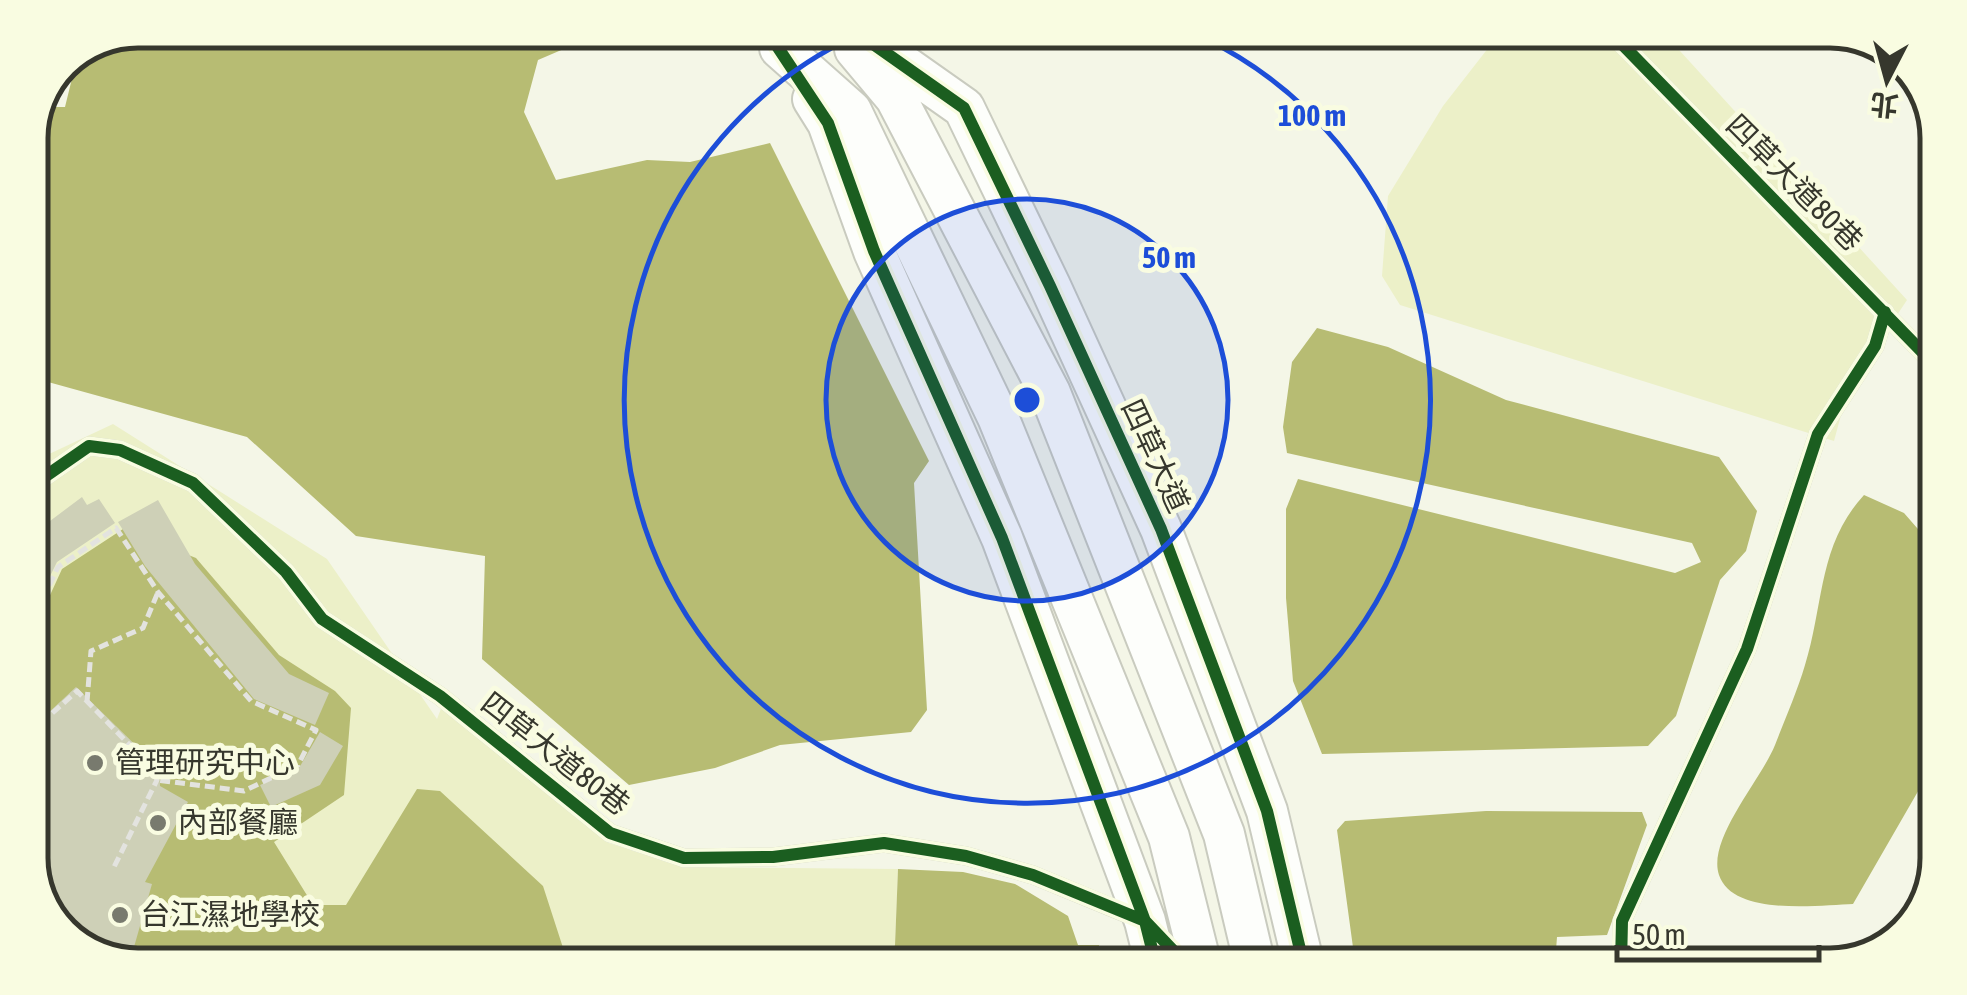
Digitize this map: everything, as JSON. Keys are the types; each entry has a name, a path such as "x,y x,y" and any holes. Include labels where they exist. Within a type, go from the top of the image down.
{"street":[{"path":"779,48 828,123 874,251 1002,538 1152,948"},
{"path":"782,48 851,111 998,417 1169,836 1197,948"},
{"path":"855,48 896,98 1050,393 1224,834 1251,948"},
{"name":"四草大道","path":"879,48 964,108 1050,286 1162,529 1267,811 1300,948"}],"lane":[{"name":"四草大道80巷","path":"1626,48 1919,348"},
{"path":"1621,948 1622,921 1747,649 1818,434 1875,346 1885,312"},
{"name":"四草大道80巷","path":"48,474 89,446 120,450 194,484 286,572 322,619 440,696 610,834 684,858 773,857 884,843 966,856 1033,875 1145,921 1171,948"}],"path":[{"path":"48,589 58,568 116,528 158,592 251,702 316,730 298,765 244,791 157,780"},
{"path":"87,702 91,652 143,628 158,592"},
{"path":"48,717 77,691 154,770 157,780 113,868"}],"shaded area":[{"path":"126,48 566,48 538,60 524,112 556,180 647,160 690,162 770,143 929,461 914,483 927,710 911,732 780,745 715,768 629,785 482,659 485,556 356,536 247,437 48,382 48,132 54,107 65,107 73,76 78,70 109,52"},
{"path":"1488,48 1677,48 1907,300 1848,389 1834,441 1400,305 1382,276 1388,196 1443,106"},
{"path":"1317,328 1388,347 1506,400 1719,457 1757,511 1746,551 1720,580 1676,716 1648,746 1322,754 1293,681 1286,598 1286,509 1298,479 1675,573 1701,562 1692,543 1287,453 1283,427 1292,362"},
{"path":"113,424 327,559 437,719 442,706 609,843 684,867 898,869 894,948 138,948 114,944 87,932 63,908 52,886 48,863 48,455"},
{"path":"1864,495 1904,513 1920,531 1920,788 1853,904 1759,903 1727,888 1717,861 1728,827 1768,759 1795,695 1830,555 1849,514"},
{"path":"123,529 196,558 279,655 335,691 351,708 344,795 274,842 313,905 346,905 417,789 440,791 543,886 563,948 138,948 114,944 87,932 63,908 52,886 48,863 48,600 62,569"},
{"path":"1486,811 1642,812 1647,825 1607,935 1557,937 1556,948 1353,948 1337,830 1345,821"},
{"path":"898,869 963,872 1015,884 1068,916 1078,945 1099,948 894,948"}],"building":[{"path":"82,497 87,505 99,499 115,523 57,562 48,580 48,522"},
{"path":"158,500 195,564 289,674 329,693 315,725 254,699 145,566 118,522"},
{"path":"76,687 159,768 160,786 188,802 145,882 152,884 134,948 87,932 63,908 52,886 48,863 48,713"},
{"path":"320,732 343,746 320,785 271,807 260,785 299,768"}],"cycle path":[{"path":"778,48 828,123 874,251 1002,538 1152,948"},
{"path":"879,48 964,108 1050,286 1161,529 1267,811 1300,948"},
{"path":"1626,48 1919,349"},
{"path":"1621,948 1622,921 1747,649 1818,434 1875,346 1885,312"},
{"path":"48,474 89,446 120,450 193,483 286,572 322,619 440,696 610,833 684,858 773,857 884,843 966,856 1033,875 1145,921 1171,948"}],"place":[{"name":"管理研究中心","path":"95,763"},
{"name":"內部餐廳","path":"158,823"},
{"name":"台江濕地學校","path":"120,915"}]}
